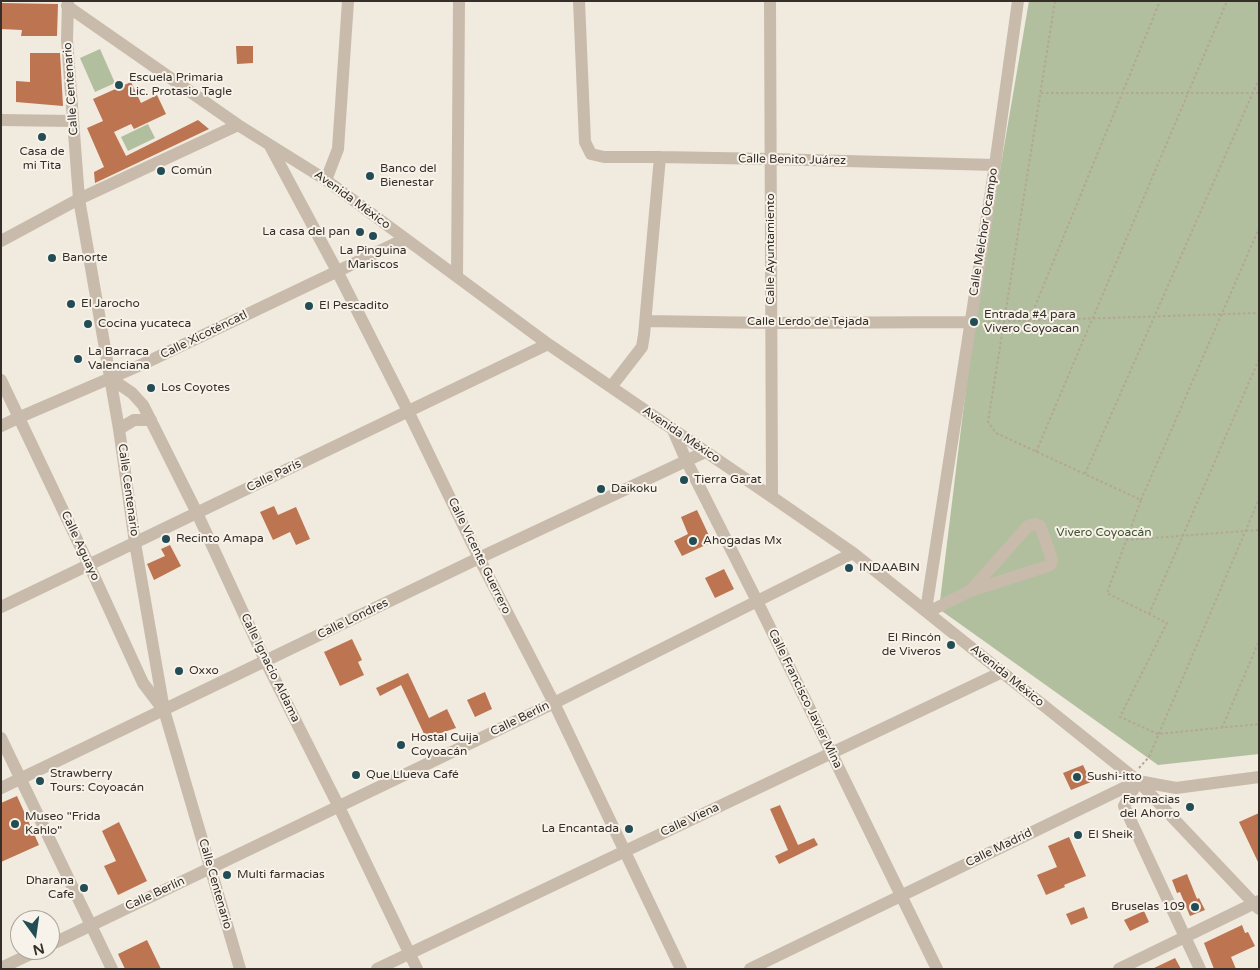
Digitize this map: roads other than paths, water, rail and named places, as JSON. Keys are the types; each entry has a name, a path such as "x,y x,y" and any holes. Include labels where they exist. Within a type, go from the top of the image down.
{"street":[{"path":"326,180 338,148 348,1"},
{"path":"457,276 460,1"},
{"name":"Calle Benito Juárez","path":"579,1 585,142 591,154 604,158 660,157 995,165"},
{"name":"Calle Ayuntamiento","path":"770,1 772,497"},
{"name":"Calle Melchor Ocampo","path":"927,611 1018,1"},
{"name":"Avenida México","path":"67,4 238,125 326,180 548,344 853,553 1136,779 1257,904"},
{"name":"Calle Centenario","path":"67,4 67,40 79,199 119,429 135,543 164,710 240,969"},
{"path":"1,120 73,121"},
{"path":"1,241 79,199 238,125"},
{"name":"Calle Vicente Guerrero","path":"270,146 337,271 408,411 479,558 554,703 681,969"},
{"path":"611,387 642,346 646,321 660,157"},
{"name":"Calle Xicoténcatl","path":"1,426 143,364 405,239"},
{"name":"Calle Lerdo de Tejada","path":"646,321 970,322"},
{"name":"Calle París","path":"1,607 548,344"},
{"name":"Calle Ignacio Aldama","path":"110,378 132,393 143,405 151,420 197,513 266,662 339,807 417,969"},
{"name":"Calle Aguayo","path":"1,380 20,417 143,683 164,710"},
{"path":"119,429 134,420 151,420"},
{"name":"Calle Francisco Javier Mina","path":"672,429 937,969"},
{"name":"Calle Londres","path":"1,788 479,558 705,452"},
{"path":"927,611 970,591 1051,564 1052,559 1040,526 1034,524 1028,526 970,591"},
{"name":"Calle Berlín","path":"60,940 554,703 853,553"},
{"name":"Calle Viena","path":"377,969 1002,672"},
{"path":"1,738 112,969"},
{"path":"1200,969 1124,806 1136,779 1176,788 1259,777"},
{"name":"Calle Madrid","path":"750,969 1136,779"},
{"path":"1120,969 1257,904"},
{"path":"1,968 18,960"}],"place":[{"name":"Escuela Primaria Lic. Protasio Tagle","path":"119,85"},
{"name":"Casa de mi Tita","path":"42,137"},
{"name":"Común","path":"161,171"},
{"name":"Banco del Bienestar","path":"370,176"},
{"name":"La casa del pan","path":"360,232"},
{"name":"La Pinguina Mariscos","path":"373,236"},
{"name":"Banorte","path":"52,258"},
{"name":"El Jarocho","path":"71,304"},
{"name":"El Pescadito","path":"309,306"},
{"name":"Entrada #4 para Vivero Coyoacan","path":"974,322"},
{"name":"Cocina yucateca","path":"88,324"},
{"name":"La Barraca Valenciana","path":"78,359"},
{"name":"Los Coyotes","path":"151,388"},
{"name":"Tierra Garat","path":"684,480"},
{"name":"Daikoku","path":"601,489"},
{"name":"Recinto Amapa","path":"166,539"},
{"name":"Ahogadas Mx","path":"693,541"},
{"name":"INDAABIN","path":"849,568"},
{"name":"El Rincón de Viveros","path":"951,645"},
{"name":"Oxxo","path":"179,671"},
{"name":"Hostal Cuija Coyoacán","path":"401,745"},
{"name":"Que Llueva Café","path":"356,775"},
{"name":"Sushi-itto","path":"1077,777"},
{"name":"Strawberry Tours: Coyoacán","path":"40,781"},
{"name":"Farmacias del Ahorro","path":"1190,807"},
{"name":"Museo \"Frida Kahlo\"","path":"15,824"},
{"name":"La Encantada","path":"629,829"},
{"name":"El Sheik","path":"1078,835"},
{"name":"Multi farmacias","path":"227,875"},
{"name":"Dharana Cafe","path":"84,888"},
{"name":"Bruselas 109","path":"1195,907"}],"park label":[{"name":"Vivero Coyoacán","path":"1104,533"}]}
